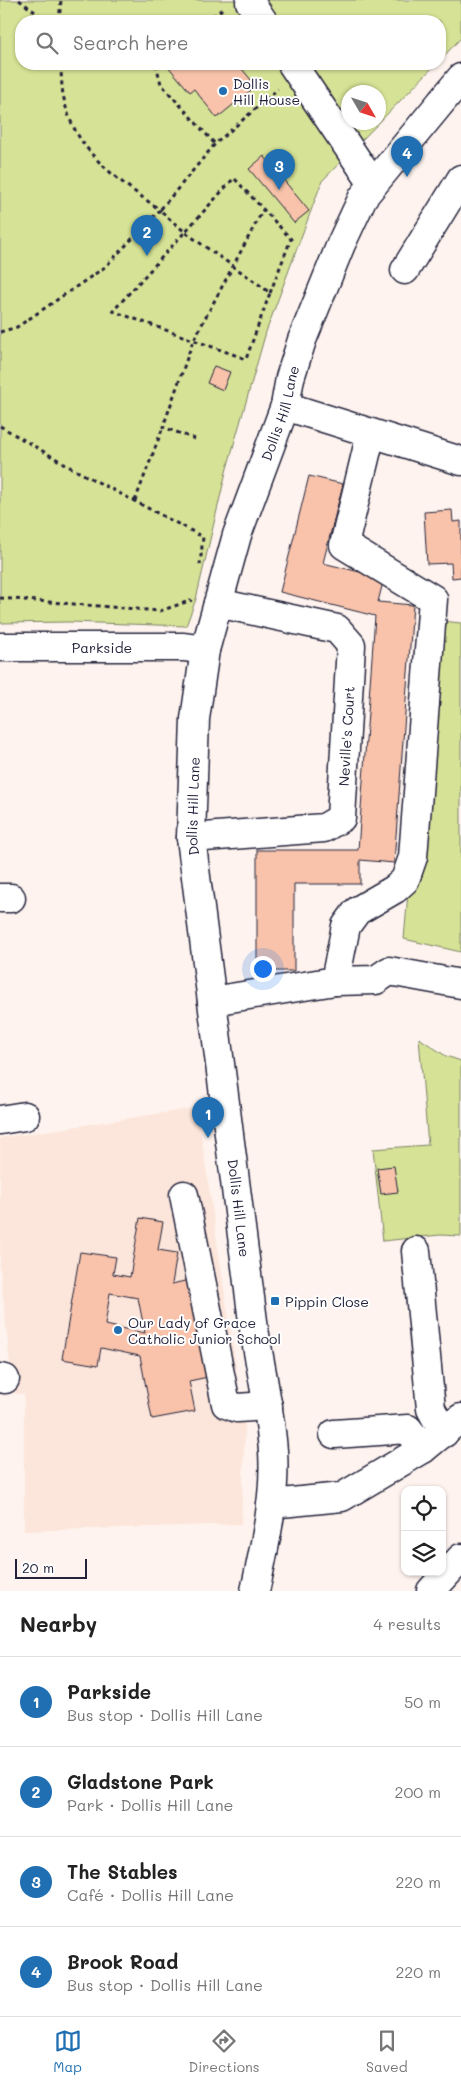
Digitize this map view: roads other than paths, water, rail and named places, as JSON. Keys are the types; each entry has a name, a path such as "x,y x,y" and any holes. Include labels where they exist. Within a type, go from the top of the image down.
{"street":[{"path":"295,70 373,184"},
{"name":"Dollis Hill Lane","path":"255,1591 271,1504 273,1452 268,1406 254,1329 192,838 196,719 205,650 207,601 237,535 285,406 290,378 309,323 344,236 363,197 461,78"},
{"path":"405,270 461,179"},
{"path":"285,406 461,461"},
{"path":"335,981 346,926 357,911 405,880 413,856 433,599 344,545 371,433"},
{"name":"Neville's Court","path":"192,838 324,828 341,818 351,645 337,630 207,601"},
{"name":"Parkside","path":"0,647 184,647 205,650"},
{"path":"212,1001 335,981 376,980 389,971 461,984"},
{"path":"184,1195 226,1404 237,1408 268,1406"},
{"path":"416,1251 431,1408 443,1433"},
{"path":"334,1434 408,1429 443,1433"},
{"path":"271,1504 342,1497 443,1433"},
{"path":"431,1591 461,1558"}],"place":[{"name":"Dollis Hill House","path":"223,91"},
{"name":"Brook Road","path":"407,177"},
{"name":"The Stables","path":"279,190"},
{"name":"Gladstone Park","path":"147,256"},
{"name":"Parkside","path":"208,1138"},
{"name":"Pippin Close","path":"275,1301"},
{"name":"Our Lady of Grace Catholic Junior School","path":"118,1330"}]}
